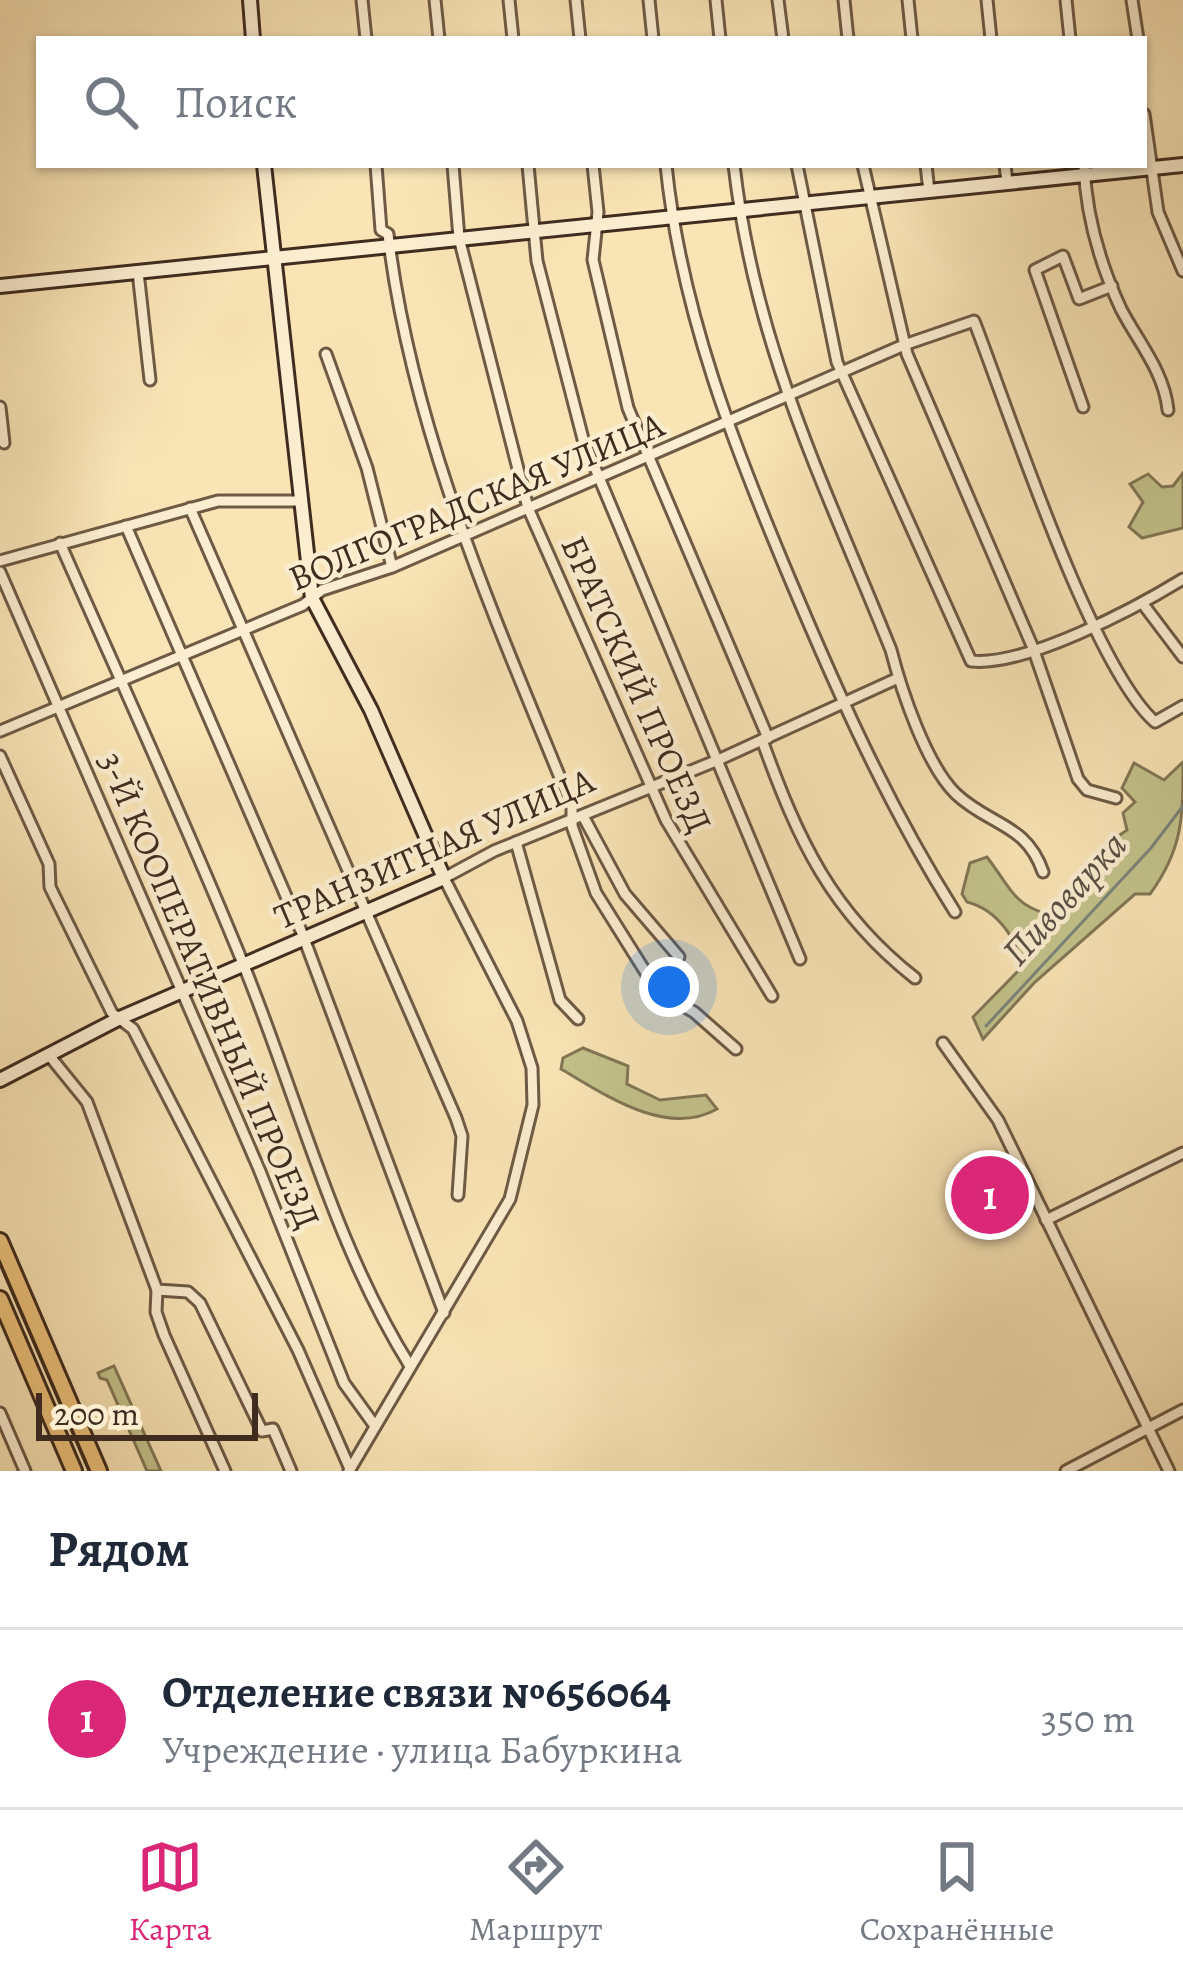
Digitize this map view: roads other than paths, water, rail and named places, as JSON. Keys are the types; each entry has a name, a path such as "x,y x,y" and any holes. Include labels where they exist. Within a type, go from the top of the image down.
{"main road":[{"path":"0,1241 5,1265 100,1471"},
{"path":"0,1299 74,1471"}],"street":[{"path":"250,0 253,36"},
{"path":"362,0 366,36"},
{"path":"434,0 439,36"},
{"path":"508,0 513,36"},
{"path":"576,0 580,36"},
{"path":"649,0 653,36"},
{"path":"716,0 720,36"},
{"path":"778,0 783,36"},
{"path":"844,0 848,36"},
{"path":"908,0 912,36"},
{"path":"987,0 991,36"},
{"path":"1066,0 1070,36"},
{"path":"1132,0 1138,36"},
{"path":"1147,155 1158,212 1183,271"},
{"path":"0,286 739,212 1084,170 1183,165"},
{"path":"264,168 312,598 371,710 444,878 517,1021 533,1089 525,1150 510,1199 350,1470"},
{"path":"376,168 381,230 388,234 435,444 463,538 579,818 625,893 679,957"},
{"name":"БРАТСКИЙ ПРОЕЗД","path":"453,168 459,238 528,508 650,789 705,891 772,996"},
{"path":"528,168 533,232 583,439 800,959"},
{"path":"593,168 597,224 593,260 628,408 647,458 792,814 841,909 873,945 915,978"},
{"path":"666,168 671,218 726,422 878,784 955,912"},
{"path":"734,168 757,306 785,396 891,650 896,679 944,778 961,798 1031,842 1043,872"},
{"path":"797,168 843,372 971,661 1003,661 1143,604 1183,578"},
{"path":"863,168 904,345 1033,648 1078,779 1087,790 1116,798"},
{"path":"926,168 929,191"},
{"path":"1005,168 1007,182"},
{"path":"1084,170 1096,242 1112,286 1164,384 1168,410"},
{"path":"1083,407 1035,270 1063,256 1079,299 1112,286"},
{"path":"138,272 149,380"},
{"name":"ВОЛГОГРАДСКАЯ УЛИЦА","path":"0,731 463,538 904,345 974,321 1094,624"},
{"path":"326,354 368,468 392,567"},
{"path":"0,407 4,443"},
{"path":"0,561 190,508 232,500 300,501"},
{"path":"190,508 462,1136 458,1195"},
{"path":"126,526 303,938 444,1313"},
{"path":"60,543 244,964 322,1176 389,1333 410,1366"},
{"name":"3-Й КООПЕРАТИВНЫЙ ПРОЕЗД","path":"0,572 183,990 344,1383 375,1426"},
{"path":"1143,604 1183,657"},
{"path":"1094,624 1148,716 1162,722 1183,706"},
{"path":"1169,638 1183,631"},
{"name":"ТРАНЗИТНАЯ УЛИЦА","path":"0,1080 120,1018 896,679"},
{"path":"0,756 49,864 50,887 112,1013 134,1029 267,1288 350,1470"},
{"path":"579,818 572,826 596,892 658,992 694,1012 736,1049"},
{"path":"516,842 560,1000 578,1019"},
{"path":"943,1043 986,1098 1169,1471"},
{"path":"47,1053 87,1102 157,1290 156,1312 164,1335 225,1471"},
{"path":"1046,1220 1183,1153"},
{"path":"157,1290 188,1292 200,1303 262,1431 273,1429 291,1471"},
{"path":"1066,1471 1183,1410"},
{"path":"0,1414 25,1471"}],"waterway":[{"name":"Пивоварка","path":"986,1026 1151,848 1183,806"}],"tram line":[{"path":"0,1264 89,1471"}],"place":[{"name":"Отделение связи №656064","path":"990,1195"}]}
